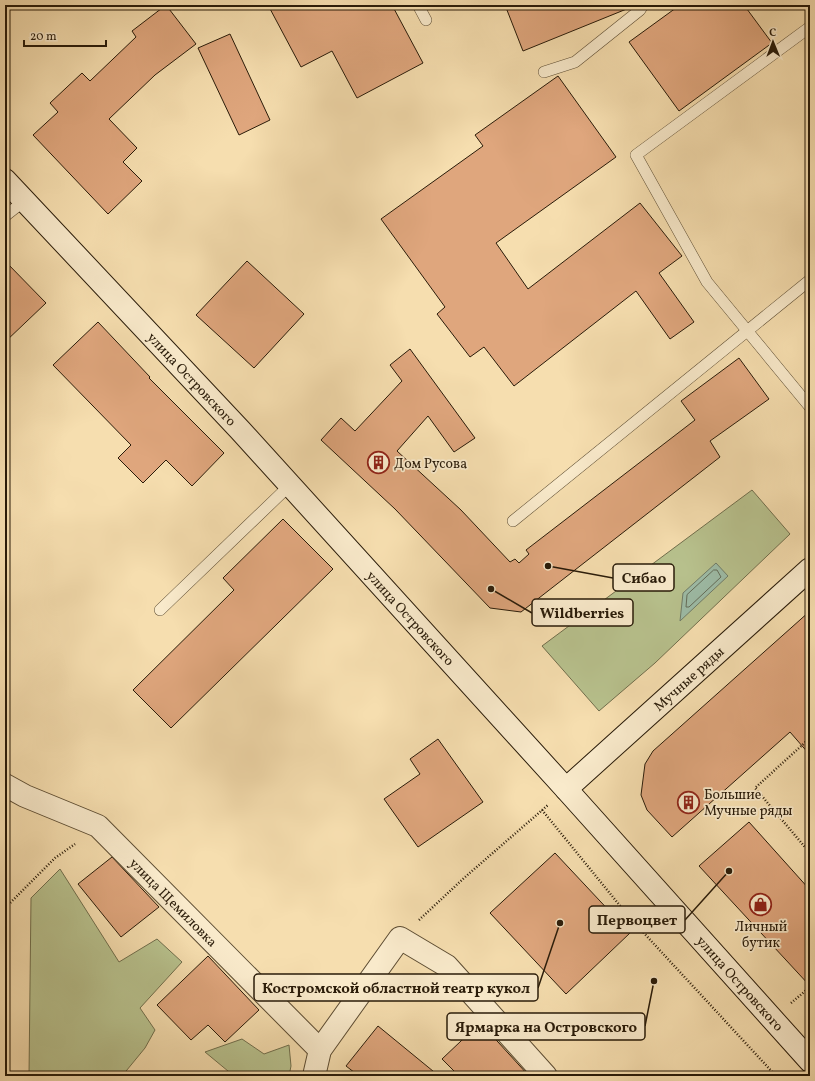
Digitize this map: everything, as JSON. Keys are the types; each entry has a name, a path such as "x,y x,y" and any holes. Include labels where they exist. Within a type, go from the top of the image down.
{"street":[{"name":"улица Островского","path":"5,180 290,485 810,1061"},
{"name":"Мучные ряды","path":"566,789 810,568"},
{"name":"улица Щемиловка","path":"5,785 25,796 98,826 320,1050"},
{"path":"314,1076 320,1050 400,938 447,966 546,1076"}],"lane":[{"path":"418,5 426,20"},
{"path":"544,72 575,62 640,10 643,5"},
{"path":"810,28 636,155 707,282 810,407"},
{"path":"5,216 24,201"},
{"path":"513,521 810,280"},
{"path":"160,610 290,485"}],"path":[{"path":"810,738 754,788 810,853"},
{"path":"400,938 464,878 566,789"},
{"path":"542,810 630,918 776,1076"},
{"path":"6,907 55,858 98,826"}],"green space":[{"path":"752,490 790,534 655,663 599,711 542,646"},
{"path":"60,869 119,962 157,939 182,962 140,1008 155,1030 145,1048 122,1076 29,1076 31,898"},
{"path":"242,1039 264,1054 289,1045 291,1066 289,1076 234,1076 205,1052"}],"water":[{"path":"716,563 728,576 680,621 683,593"}],"building":[{"path":"166,5 196,44 155,75 109,119 137,148 123,162 142,181 108,214 33,135 58,112 50,103 82,73 90,81 136,37 132,31"},
{"path":"268,5 392,5 423,63 357,98 332,51 301,67"},
{"path":"505,5 634,5 634,6 523,51"},
{"path":"680,5 744,5 772,43 679,111 629,42"},
{"path":"230,34 270,120 239,135 198,48"},
{"path":"558,76 616,157 496,243 528,289 640,203 682,256 659,273 694,322 670,339 636,291 514,386 484,347 470,357 437,314 445,307 381,219 483,146 475,135"},
{"path":"5,261 46,303 5,342"},
{"path":"247,261 304,314 254,368 196,315"},
{"path":"98,322 150,377 149,378 224,453 192,486 166,460 143,483 118,458 131,445 53,365"},
{"path":"410,349 475,438 454,452 428,416 397,451 461,510 510,562 515,559 519,563 529,554 526,550 695,420 681,401 739,358 769,399 710,441 720,457 521,612 490,608 395,509 321,440 341,418 355,431 402,381 390,365"},
{"path":"283,519 333,569 171,728 133,690 234,590 223,578"},
{"path":"810,611 810,755 790,732 672,837 647,810 641,795 645,764 653,751"},
{"path":"438,739 483,802 418,847 384,799 420,774 410,759"},
{"path":"749,822 810,890 810,986 699,866"},
{"path":"555,853 630,933 566,994 490,913"},
{"path":"112,857 159,907 121,937 78,884"},
{"path":"208,956 259,1010 225,1042 208,1025 191,1040 157,1005"},
{"path":"480,1023 529,1076 459,1076 442,1059"},
{"path":"378,1026 439,1076 359,1076 346,1066"}],"place":[{"name":"Дом Русова","path":"378,463"},
{"name":"Сибао","path":"548,566"},
{"name":"Wildberries","path":"491,589"},
{"name":"Большие Мучные ряды","path":"688,802"},
{"name":"Первоцвет","path":"729,871"},
{"name":"Личный бутик","path":"761,904"},
{"name":"Костромской областной театр кукол","path":"560,923"},
{"name":"Ярмарка на Островского","path":"654,981"}]}
